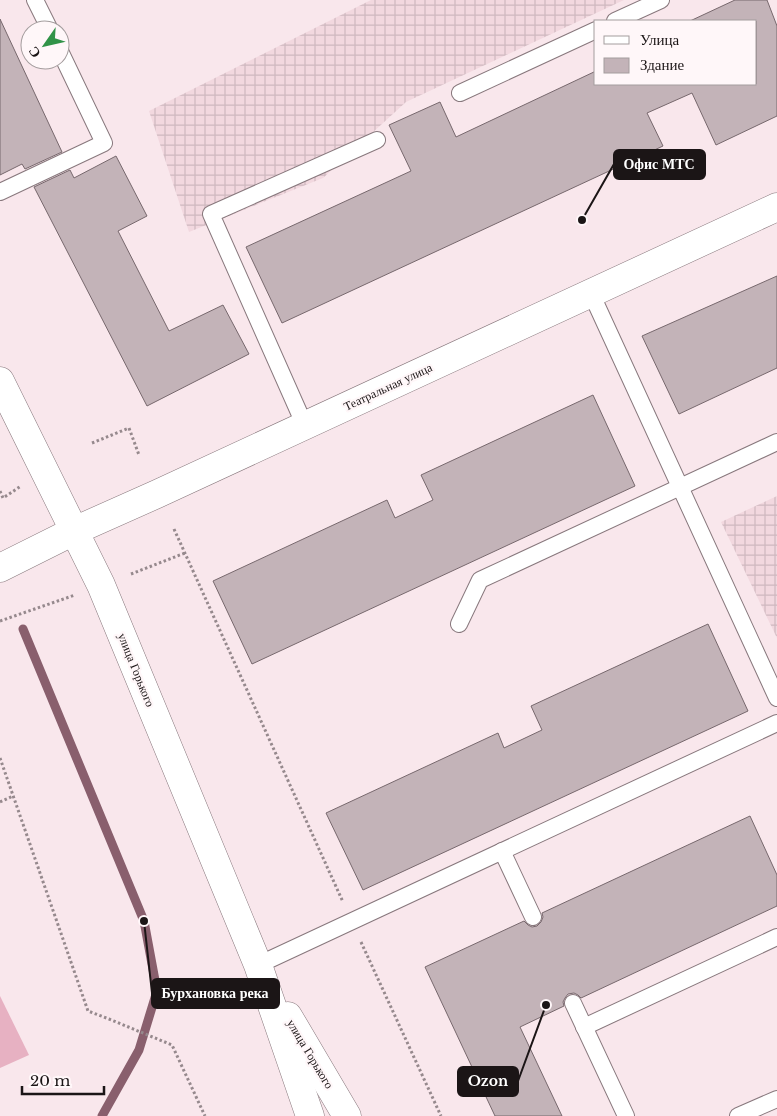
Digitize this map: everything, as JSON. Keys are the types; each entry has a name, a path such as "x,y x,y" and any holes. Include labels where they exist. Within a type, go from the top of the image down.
{"main road":[{"name":"Театральная улица","path":"0,568 74,531 777,207"},
{"name":"улица Горького","path":"0,380 101,585 258,965 310,1116"},
{"name":"улица Горького","path":"258,965 347,1116"}],"lane":[{"path":"36,0 45,20"},
{"path":"617,20 661,0"},
{"path":"460,93 594,31"},
{"path":"0,192 104,143 69,70"},
{"path":"305,426 211,214 376,140"},
{"path":"591,293 777,698"},
{"path":"459,624 480,580 777,442"},
{"path":"258,965 777,723"},
{"path":"502,851 533,917"},
{"path":"584,1027 777,937"},
{"path":"573,1002 626,1116"},
{"path":"738,1116 777,1099"}],"path":[{"path":"92,443 129,428 139,455"},
{"path":"0,491 3,498"},
{"path":"174,529 441,1116"},
{"path":"131,574 185,553"},
{"path":"0,621 101,585"},
{"path":"0,758 88,1011 172,1045 205,1116"},
{"path":"0,802 13,796"}],"shaded area":[{"path":"371,0 624,0 406,102 323,178 189,232 149,111"},
{"path":"777,496 777,638 721,522"},
{"path":"0,996 29,1055 0,1068"}],"building":[{"path":"735,0 767,0 777,26 777,116 716,145 692,93 647,113 663,146 282,323 246,247 411,171 389,125 440,102 456,137 594,72 594,85 757,85 757,20 692,20"},
{"path":"0,19 20,62 20,70 24,70 62,152 25,169 22,164 0,175"},
{"path":"116,156 147,216 118,231 169,331 223,305 249,354 147,406 34,187 70,170 74,178"},
{"path":"777,276 777,368 679,414 642,336"},
{"path":"593,395 635,486 252,664 213,581 387,500 395,518 433,500 421,475"},
{"path":"708,624 748,711 363,890 326,813 498,733 504,748 542,730 531,706"},
{"path":"750,816 777,875 777,906 581,998 574,993 568,994 563,1002 564,1006 520,1027 562,1116 495,1116 425,967 524,921 532,927 537,926 543,917 542,913"}],"waterway":[{"path":"23,629 144,921 157,991 139,1050 102,1116"}],"place":[{"name":"Офис МТС","path":"582,220"},
{"name":"Бурхановка река","path":"144,921"},
{"name":"Ozon","path":"546,1005"}]}
